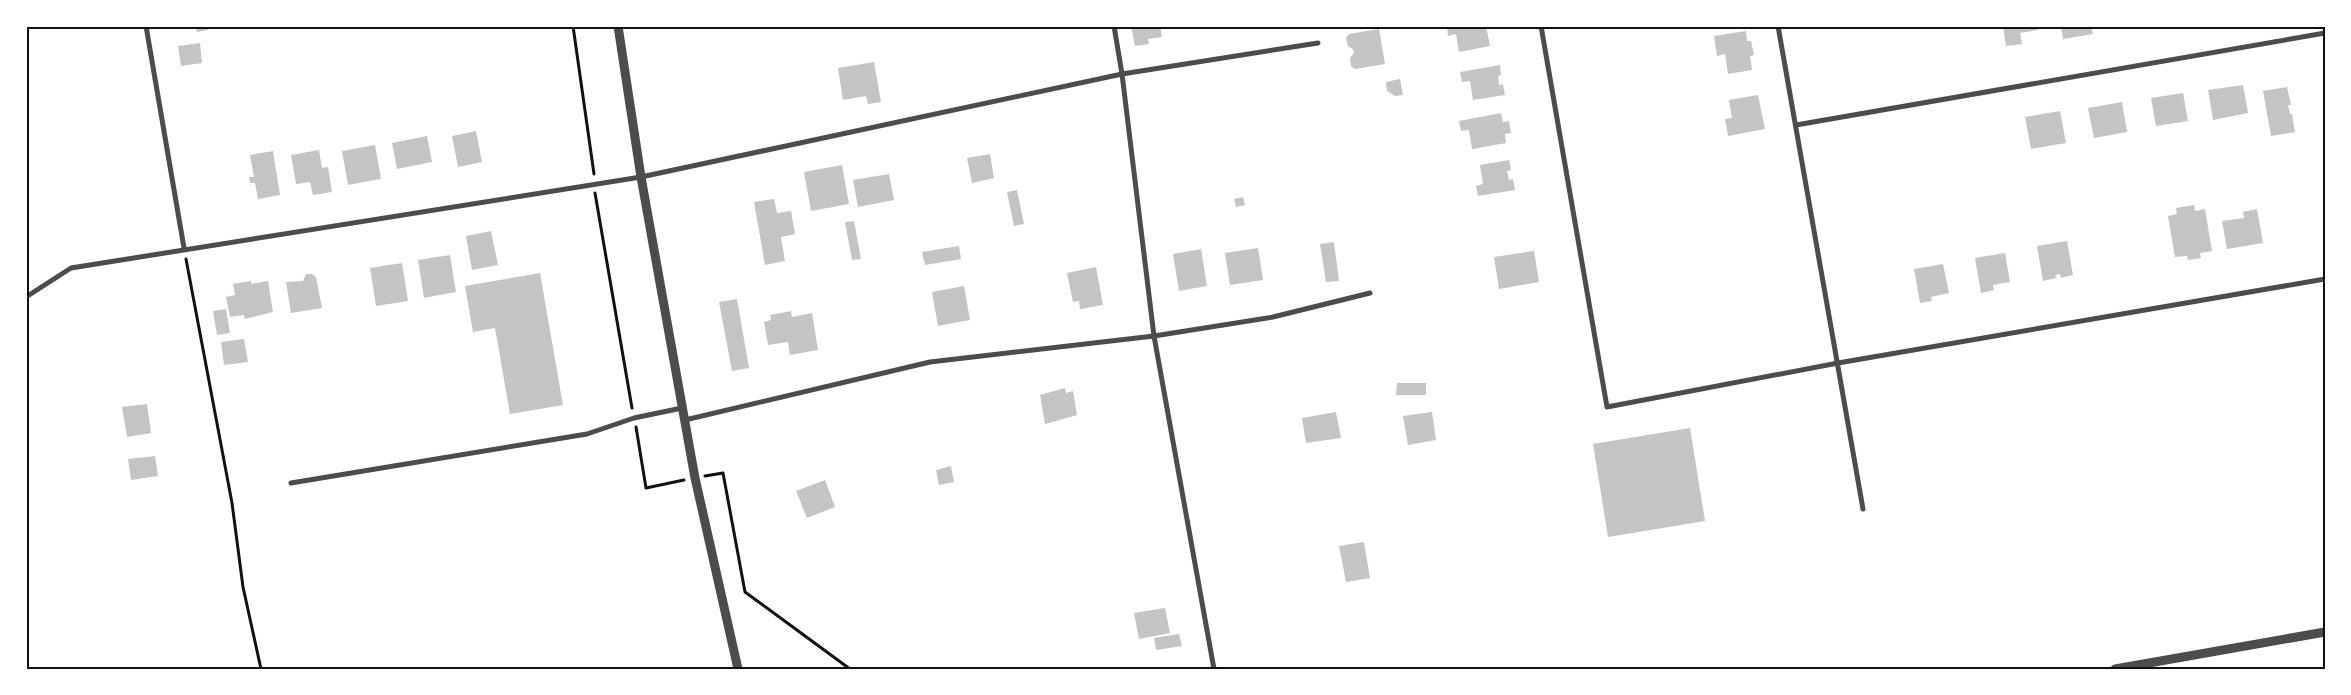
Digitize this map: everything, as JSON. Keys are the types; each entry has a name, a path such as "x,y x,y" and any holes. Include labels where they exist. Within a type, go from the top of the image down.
{"street":[{"path":"26,27 31,26"},
{"path":"146,26 184,248"},
{"path":"618,26 641,176 695,478 739,668"},
{"path":"1114,26 1122,74 1154,336 1214,669"},
{"path":"1541,26 1607,407 1838,363 2325,279"},
{"path":"1778,26 1863,509"},
{"path":"1796,125 2325,33"},
{"path":"26,297 71,268 184,248 641,176 1122,74 1318,43"},
{"path":"685,420 930,362 1154,336 1273,317 1370,293"},
{"path":"291,483 587,434 634,418 682,408"},
{"path":"2115,669 2325,632"}],"path":[{"path":"184,248 232,503 243,587 261,669"}],"building":[{"path":"196,26 207,26 208,30 197,32"},
{"path":"1131,26 1160,26 1162,37 1148,39 1149,44 1135,46"},
{"path":"1447,26 1486,26 1490,46 1459,52 1456,34 1448,36"},
{"path":"2003,26 2038,26 2038,30 2020,33 2022,44 2006,46"},
{"path":"2061,26 2091,26 2093,34 2063,39"},
{"path":"1379,29 1385,64 1355,69 1351,66 1350,58 1354,53 1353,49 1348,46 1346,38 1349,34"},
{"path":"1746,31 1747,41 1751,41 1754,55 1750,56 1752,70 1728,74 1725,54 1717,56 1714,36"},
{"path":"200,43 202,63 181,66 178,46"},
{"path":"874,62 881,102 868,104 866,96 843,100 838,68"},
{"path":"1500,65 1499,85 1503,84 1505,95 1473,100 1470,81 1462,82 1460,72"},
{"path":"1400,79 1403,95 1395,96 1387,91 1386,82"},
{"path":"2243,85 2248,113 2213,120 2208,90"},
{"path":"2287,87 2291,105 2288,105 2290,114 2292,114 2295,132 2271,136 2263,91"},
{"path":"2183,93 2188,121 2156,126 2151,98"},
{"path":"1758,95 1765,129 1728,136 1725,119 1732,118 1729,100"},
{"path":"2122,102 2127,132 2094,138 2088,108"},
{"path":"2060,111 2066,143 2031,149 2025,117"},
{"path":"1501,113 1503,122 1509,121 1511,133 1505,134 1506,143 1472,149 1469,130 1461,131 1459,121"},
{"path":"476,131 482,162 458,167 452,136"},
{"path":"427,136 432,162 397,169 392,143"},
{"path":"375,145 381,179 348,185 342,151"},
{"path":"319,150 322,168 328,167 332,192 313,195 310,182 296,184 291,155"},
{"path":"273,151 280,195 258,199 255,183 250,183 249,177 254,177 250,155"},
{"path":"990,154 994,178 972,183 967,158"},
{"path":"1509,160 1511,170 1507,171 1509,180 1513,179 1515,190 1478,196 1476,186 1483,184 1480,165"},
{"path":"842,165 849,204 811,211 804,172"},
{"path":"889,174 894,200 858,207 853,180"},
{"path":"1017,190 1024,224 1014,226 1007,192"},
{"path":"1243,197 1245,205 1236,207 1234,199"},
{"path":"774,199 777,213 791,211 795,234 781,237 785,261 765,265 754,202"},
{"path":"2194,205 2195,211 2205,209 2212,251 2200,253 2201,258 2188,260 2187,256 2175,257 2168,216 2177,214 2176,208"},
{"path":"2257,209 2263,243 2227,249 2222,221 2244,218 2243,212"},
{"path":"854,221 861,259 852,260 845,222"},
{"path":"491,231 498,265 472,270 466,236"},
{"path":"2067,241 2073,275 2061,278 2060,274 2055,275 2056,278 2043,281 2037,246"},
{"path":"1334,242 1339,281 1326,282 1320,244"},
{"path":"959,246 961,259 925,265 922,252"},
{"path":"1258,248 1263,280 1230,285 1225,253"},
{"path":"1201,249 1207,286 1179,291 1173,254"},
{"path":"1534,251 1539,282 1499,289 1494,257"},
{"path":"2005,253 2010,282 1993,285 1994,290 1981,293 1975,258"},
{"path":"450,255 456,292 424,298 418,260"},
{"path":"402,263 408,301 376,306 370,268"},
{"path":"1943,264 1949,293 1931,297 1932,301 1920,303 1914,269"},
{"path":"1096,267 1103,305 1080,309 1079,301 1073,302 1067,273"},
{"path":"540,273 563,405 510,414 495,328 473,332 465,286"},
{"path":"306,274 312,274 316,277 322,308 291,313 286,282 303,281"},
{"path":"251,281 251,284 268,281 273,312 245,319 244,315 230,317 226,297 235,295 233,284"},
{"path":"964,286 970,320 938,326 932,292"},
{"path":"737,299 749,368 732,371 719,302"},
{"path":"226,309 230,333 217,335 213,311"},
{"path":"791,311 792,317 812,313 818,350 790,355 788,342 768,345 764,322 771,320 770,315"},
{"path":"244,339 248,362 224,365 221,342"},
{"path":"1397,383 1426,383 1426,395 1396,395"},
{"path":"1065,388 1066,393 1073,391 1077,415 1045,424 1040,395"},
{"path":"147,404 151,433 127,437 122,407"},
{"path":"1336,412 1341,438 1306,443 1302,418"},
{"path":"1432,412 1436,440 1408,445 1403,416"},
{"path":"1690,428 1705,521 1608,537 1593,444"},
{"path":"155,456 158,476 131,480 128,459"},
{"path":"951,466 954,482 939,485 936,470"},
{"path":"825,480 835,507 807,518 796,491"},
{"path":"1364,542 1370,578 1346,582 1339,546"},
{"path":"1165,608 1170,633 1139,639 1134,613"},
{"path":"1179,634 1182,646 1156,650 1154,638"}]}
